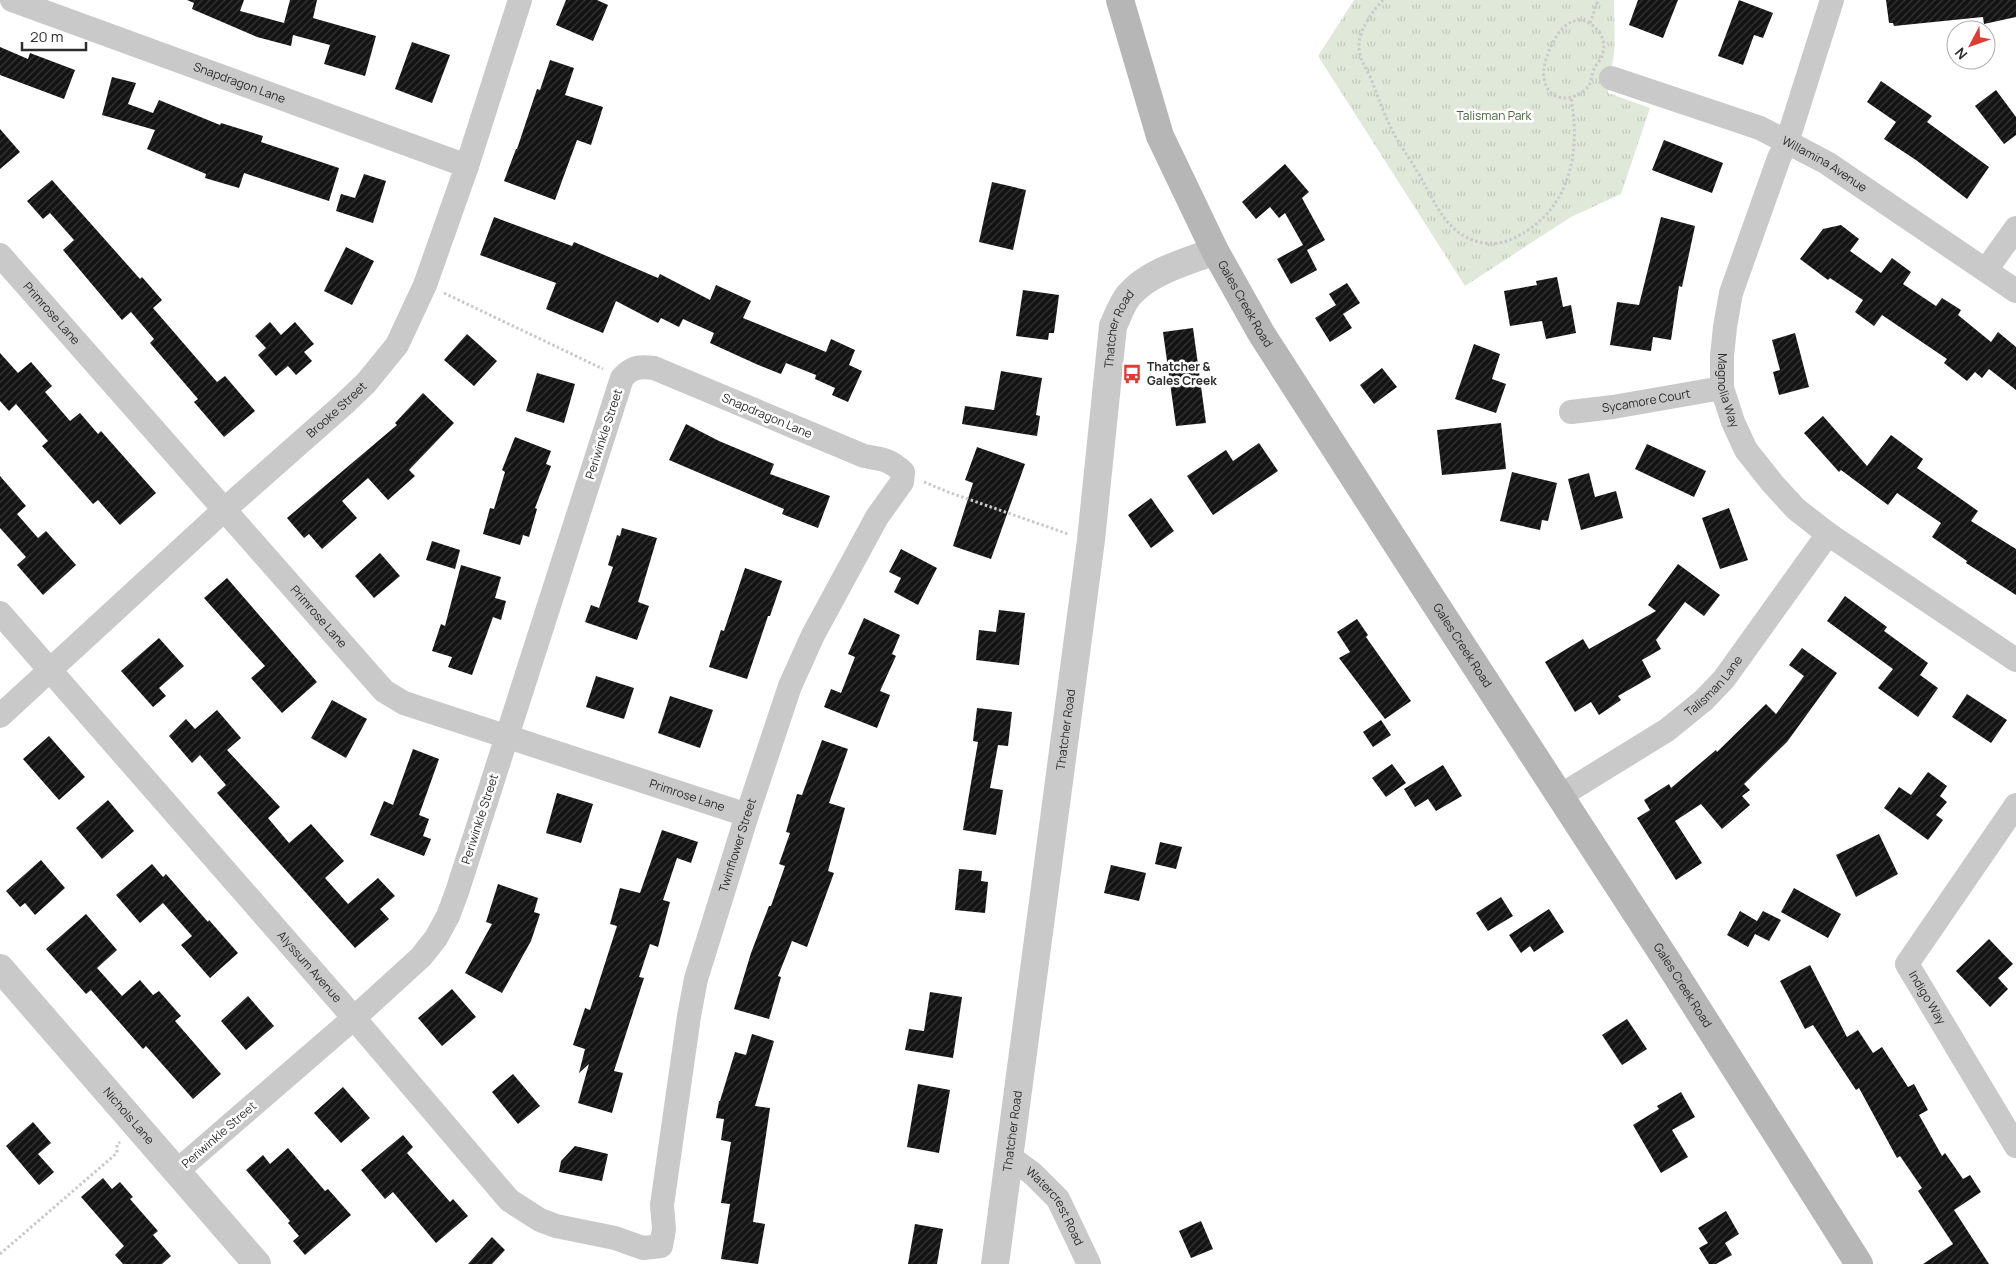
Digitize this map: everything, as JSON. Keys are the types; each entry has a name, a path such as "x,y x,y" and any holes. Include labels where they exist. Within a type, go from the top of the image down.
{"main road":[{"name":"Gales Creek Road","path":"1120,0 1160,136 1215,251 1261,333 1671,967 1859,1264"}],"street":[{"name":"Snapdragon Lane","path":"12,0 467,166"},
{"name":"Brooke Street","path":"0,716 224,510 366,384 397,345 425,285 467,166 520,0"},
{"name":"Magnolia Way","path":"1832,0 1787,142 1779,158 1732,294 1722,356 1722,388 1733,422 1746,450 1772,484 1796,509 1828,534 2016,660"},
{"name":"Willamina Avenue","path":"1611,78 1760,128 1787,142 1826,163 2016,291"},
{"path":"1986,270 2016,228"},
{"name":"Thatcher Road","path":"995,1264 1091,540 1113,326 1128,296 1148,279 1215,251"},
{"name":"Primrose Lane","path":"0,255 384,691 404,703 747,815"},
{"name":"Snapdragon Lane","path":"626,374 642,366 654,368 864,456 882,458 894,464 903,472"},
{"name":"Periwinkle Street","path":"177,1171 354,1018 421,957 436,938 448,916 626,374"},
{"name":"Sycamore Court","path":"1571,412 1614,407 1722,388"},
{"name":"Twinflower Street","path":"661,1246 664,1229 662,1205 688,1016 696,979 747,815 790,686 813,635 877,517 902,482 903,472"},
{"name":"Talisman Lane","path":"1560,796 1667,730 1704,700 1724,680 1828,534"},
{"name":"Alyssum Avenue","path":"0,613 354,1018 509,1200 540,1220 563,1228 615,1238 643,1248 661,1246"},
{"name":"Indigo Way","path":"2016,805 1907,964 2016,1146"},
{"name":"Nichols Lane","path":"0,968 257,1264"},
{"name":"Watercrest Road","path":"1010,1157 1033,1174 1058,1199 1089,1264"}],"path":[{"path":"1383,0 1376,7 1362,31 1358,45 1361,62 1371,79 1392,132 1436,206 1464,236 1480,243 1497,244 1510,241 1542,221 1552,210 1566,181 1575,148 1571,98"},
{"path":"1590,23 1598,0"},
{"path":"1575,20 1590,23 1602,36 1603,54 1593,70 1588,86 1571,98 1562,98 1548,89 1543,76 1545,61 1552,44 1563,27 1575,20"},
{"path":"425,285 626,374"},
{"path":"903,472 948,492 1068,534 1091,540"},
{"path":"0,1254 117,1153 117,1145 138,1126"}],"green space":[{"name":"Talisman Park","path":"1354,0 1614,0 1614,46 1608,93 1650,108 1621,194 1571,217 1465,286 1318,56"}],"building":[{"path":"187,0 244,0 240,11 284,23 290,0 317,0 313,18 376,36 365,76 324,64 330,45 293,35 291,46 257,37 192,9 194,3"},
{"path":"566,0 597,0 608,5 593,41 556,25"},
{"path":"1638,0 1678,0 1663,38 1629,25"},
{"path":"1739,0 1773,13 1763,38 1754,35 1743,65 1718,56"},
{"path":"1886,0 2016,0 2016,17 1996,21 1983,20 1983,17 1894,26 1893,23 1889,23"},
{"path":"412,42 450,55 432,103 395,89"},
{"path":"0,47 28,59 30,53 75,70 64,99 0,75"},
{"path":"550,60 574,68 565,95 603,107 591,145 577,140 555,200 504,181 537,89 540,90"},
{"path":"112,77 136,83 128,104 153,113 159,100 220,125 221,123 263,136 261,142 339,168 329,201 244,173 239,188 205,178 206,174 147,149 155,130 102,115"},
{"path":"1881,81 1932,116 1927,122 1989,167 1967,199 1916,160 1884,139 1896,122 1867,102"},
{"path":"1996,90 2016,117 2016,135 2004,144 1975,106"},
{"path":"0,129 20,152 0,169"},
{"path":"1664,140 1723,163 1712,193 1652,170"},
{"path":"1285,164 1309,192 1302,198 1325,240 1307,250 1317,270 1291,284 1277,259 1303,245 1285,213 1279,218 1270,207 1256,219 1242,202"},
{"path":"364,174 386,181 373,223 336,211 341,194 355,198"},
{"path":"52,180 140,279 142,277 162,300 153,308 217,382 225,376 255,411 224,437 194,402 198,399 150,343 154,339 131,312 122,320 63,250 74,240 50,213 43,219 27,201"},
{"path":"992,182 1026,190 1013,250 979,242"},
{"path":"494,217 572,246 574,242 658,278 660,274 710,300 716,285 751,301 743,318 826,352 831,339 855,350 849,365 862,371 848,402 832,395 835,388 815,379 816,375 786,363 781,374 756,364 710,343 714,333 683,319 679,327 661,318 658,323 616,301 603,333 546,309 556,283 480,255"},
{"path":"1661,217 1695,226 1682,287 1679,286 1671,340 1653,337 1651,351 1610,345 1617,302 1639,305"},
{"path":"1841,225 1859,239 1850,251 1881,273 1892,258 1911,272 1903,284 1936,306 1942,298 1961,310 1958,315 1991,342 1998,332 2016,347 2016,390 1989,369 1982,378 1975,372 1967,381 1944,363 1947,359 1882,315 1874,326 1855,312 1863,300 1830,278 1828,280 1800,259 1823,229"},
{"path":"346,247 374,261 352,305 324,291"},
{"path":"1557,277 1563,307 1571,305 1576,333 1546,339 1542,321 1510,326 1504,291 1537,285 1536,281"},
{"path":"1347,283 1360,303 1343,314 1352,328 1330,342 1315,318 1336,305 1329,294"},
{"path":"1023,290 1059,295 1054,333 1049,333 1048,340 1016,336"},
{"path":"270,322 281,335 295,322 314,344 304,352 312,361 296,375 288,366 276,376 258,355 266,348 255,336"},
{"path":"1193,328 1206,423 1176,426 1163,332"},
{"path":"1795,333 1809,387 1779,395 1773,372 1780,370 1772,340"},
{"path":"467,334 497,361 474,386 444,360"},
{"path":"1474,344 1500,354 1492,379 1506,384 1496,413 1455,399"},
{"path":"0,353 18,373 31,362 52,386 45,392 70,421 80,413 98,434 101,431 156,493 120,525 98,500 93,504 42,446 48,441 16,404 9,411 0,401"},
{"path":"1382,368 1397,387 1374,404 1360,385"},
{"path":"1001,371 1042,378 1036,415 1040,416 1037,436 962,424 965,406 994,410"},
{"path":"537,373 575,384 564,423 526,411"},
{"path":"423,393 454,423 409,470 415,476 388,500 368,478 342,501 357,518 322,549 309,534 304,538 287,518 397,425 395,423"},
{"path":"1823,416 1867,466 1891,435 1923,459 1917,468 1978,511 1971,521 2016,549 2016,595 1966,563 1967,561 1932,537 1941,523 1897,493 1888,505 1841,470 1839,472 1804,433"},
{"path":"1501,423 1506,469 1442,475 1437,430"},
{"path":"686,424 719,441 774,464 770,474 830,496 818,528 782,514 784,509 669,460"},
{"path":"515,437 551,451 546,464 551,466 535,508 537,509 529,537 523,535 520,545 483,534 490,508 494,509 505,472 502,470"},
{"path":"1259,443 1278,471 1213,515 1187,476 1226,450 1233,461"},
{"path":"1647,444 1706,471 1694,497 1635,469"},
{"path":"977,447 1025,464 991,559 953,546 973,483 965,480"},
{"path":"1512,472 1557,483 1548,521 1542,520 1540,530 1500,521"},
{"path":"1589,473 1595,497 1616,491 1623,518 1581,530 1568,479"},
{"path":"0,476 26,506 17,514 38,538 46,531 76,565 43,595 17,565 26,557 0,528"},
{"path":"1151,498 1174,531 1151,548 1128,515"},
{"path":"1729,508 1748,560 1720,569 1702,518"},
{"path":"622,528 657,538 638,602 649,606 637,640 585,622 591,605 599,608 613,567 608,565 617,535 620,536"},
{"path":"432,541 460,550 455,569 426,560"},
{"path":"901,549 937,568 918,605 894,592 901,578 889,572"},
{"path":"380,553 400,576 374,598 355,576"},
{"path":"1678,564 1720,595 1704,616 1685,602 1656,640 1661,649 1642,660 1651,677 1618,696 1621,700 1599,715 1591,702 1575,712 1545,662 1583,639 1589,649 1656,611 1648,605"},
{"path":"461,565 501,577 495,598 506,601 501,620 493,617 472,675 448,667 452,657 432,651 441,624 445,626"},
{"path":"745,568 782,581 747,679 709,667 721,630 724,631"},
{"path":"227,578 317,682 282,713 251,678 265,666 204,598"},
{"path":"1845,596 1887,627 1884,631 1928,663 1920,675 1938,688 1918,717 1878,688 1893,669 1827,621"},
{"path":"999,610 1025,613 1019,665 976,660 979,630 996,632"},
{"path":"864,618 900,635 892,654 896,656 880,691 890,695 877,728 824,707 831,689 841,693 855,657 848,654"},
{"path":"1357,619 1368,635 1366,637 1411,701 1385,719 1339,658 1350,652 1337,632"},
{"path":"159,638 184,666 159,688 166,696 153,707 121,671"},
{"path":"1802,648 1837,673 1787,742 1744,784 1750,790 1742,796 1750,805 1722,829 1701,804 1675,821 1702,863 1676,880 1637,818 1650,810 1644,800 1669,784 1671,788 1716,750 1717,752 1766,704 1776,714 1804,676 1789,665"},
{"path":"596,676 634,688 624,719 586,707"},
{"path":"1967,694 2007,720 1991,743 1952,717"},
{"path":"670,696 713,710 700,748 658,733"},
{"path":"332,700 367,719 346,758 311,738"},
{"path":"977,708 1012,712 1008,746 998,745 990,788 1003,790 996,835 963,830 978,742 973,741"},
{"path":"217,710 241,738 227,750 280,807 268,818 289,843 311,824 344,861 325,878 348,904 378,878 395,896 380,909 389,919 355,948 217,793 226,785 200,755 192,763 169,736 186,719 195,729"},
{"path":"1381,720 1391,735 1373,747 1363,732"},
{"path":"49,736 85,777 59,800 23,759"},
{"path":"822,740 848,749 829,803 845,808 828,871 834,873 807,947 792,941 778,976 781,977 769,1019 734,1009 751,953 769,906 771,906 785,866 779,864 790,833 786,832 797,794 802,795"},
{"path":"413,749 439,759 419,815 429,819 423,836 431,839 424,856 370,835 384,801 393,805"},
{"path":"1392,764 1406,783 1386,797 1372,778"},
{"path":"1443,765 1462,796 1436,811 1428,799 1415,807 1404,789"},
{"path":"1928,772 1947,786 1940,796 1947,802 1936,815 1943,820 1928,840 1884,808 1899,787 1911,795"},
{"path":"557,793 593,804 581,843 546,833"},
{"path":"108,800 134,831 102,859 76,828"},
{"path":"662,830 698,842 691,863 677,858 663,900 670,902 658,947 650,944 639,977 644,978 614,1071 623,1073 612,1113 578,1103 589,1064 579,1073 585,1049 573,1045 585,1008 590,1010 617,926 610,924 620,888 640,893"},
{"path":"1879,834 1898,874 1856,897 1836,855"},
{"path":"1160,842 1182,847 1176,869 1155,864"},
{"path":"41,860 65,888 35,915 25,903 20,907 6,891"},
{"path":"152,864 163,877 166,874 238,953 210,978 181,945 192,936 163,903 140,923 116,895"},
{"path":"1111,865 1146,873 1139,901 1104,893"},
{"path":"959,869 982,871 981,881 988,882 985,913 955,910"},
{"path":"498,884 538,898 534,912 540,914 531,941 502,993 465,973 492,924 486,922"},
{"path":"1794,888 1841,914 1828,938 1781,912"},
{"path":"1501,897 1513,916 1488,931 1476,913"},
{"path":"1549,909 1564,932 1534,952 1530,946 1521,953 1509,935"},
{"path":"1740,911 1757,921 1763,911 1781,920 1769,941 1755,934 1748,947 1727,935"},
{"path":"86,914 117,950 97,968 122,996 140,980 153,995 159,991 181,1016 175,1021 221,1074 193,1099 146,1046 143,1049 91,990 86,994 46,949"},
{"path":"1989,939 2013,964 1998,978 2008,989 1990,1007 1956,971"},
{"path":"1810,965 1847,1037 1858,1030 1873,1053 1882,1047 1908,1087 1914,1084 1928,1110 1919,1115 1942,1156 1945,1153 1963,1179 1970,1175 1981,1192 1954,1210 1989,1264 1923,1264 1953,1244 1918,1191 1922,1188 1900,1156 1897,1158 1859,1088 1856,1090 1813,1025 1805,1029 1780,981"},
{"path":"452,989 476,1017 442,1046 418,1018"},
{"path":"930,992 962,997 953,1058 905,1050 909,1029 924,1031"},
{"path":"248,996 274,1026 246,1050 221,1021"},
{"path":"1627,1019 1647,1049 1622,1065 1602,1035"},
{"path":"752,1034 774,1041 755,1106 770,1108 753,1222 765,1224 758,1264 721,1259 730,1204 721,1203 731,1142 721,1140 724,1119 716,1118 719,1101 735,1052 746,1055"},
{"path":"513,1074 540,1106 518,1124 492,1092"},
{"path":"918,1084 950,1090 939,1153 907,1147"},
{"path":"343,1087 370,1118 341,1143 314,1113"},
{"path":"1681,1092 1695,1117 1672,1130 1688,1157 1661,1173 1633,1125 1659,1109 1657,1106"},
{"path":"33,1122 51,1143 38,1154 54,1172 39,1185 6,1146"},
{"path":"403,1135 413,1147 407,1153 450,1202 453,1199 468,1216 436,1243 393,1192 385,1199 361,1170"},
{"path":"575,1146 608,1154 602,1181 559,1172 561,1161"},
{"path":"288,1148 325,1191 328,1189 351,1215 305,1255 293,1241 299,1236 288,1223 290,1221 246,1170 263,1155 270,1164"},
{"path":"103,1178 112,1189 120,1182 133,1197 130,1199 158,1231 153,1235 171,1256 162,1264 123,1264 115,1255 124,1246 81,1197"},
{"path":"1726,1211 1739,1234 1725,1243 1732,1255 1716,1264 1709,1264 1699,1248 1708,1243 1698,1228"},
{"path":"1201,1221 1213,1249 1191,1258 1179,1231"},
{"path":"915,1224 943,1229 937,1264 908,1264"},
{"path":"492,1237 505,1250 492,1264 468,1264"}],"place":[{"name":"Thatcher & Gales Creek","path":"1132,374"}]}
